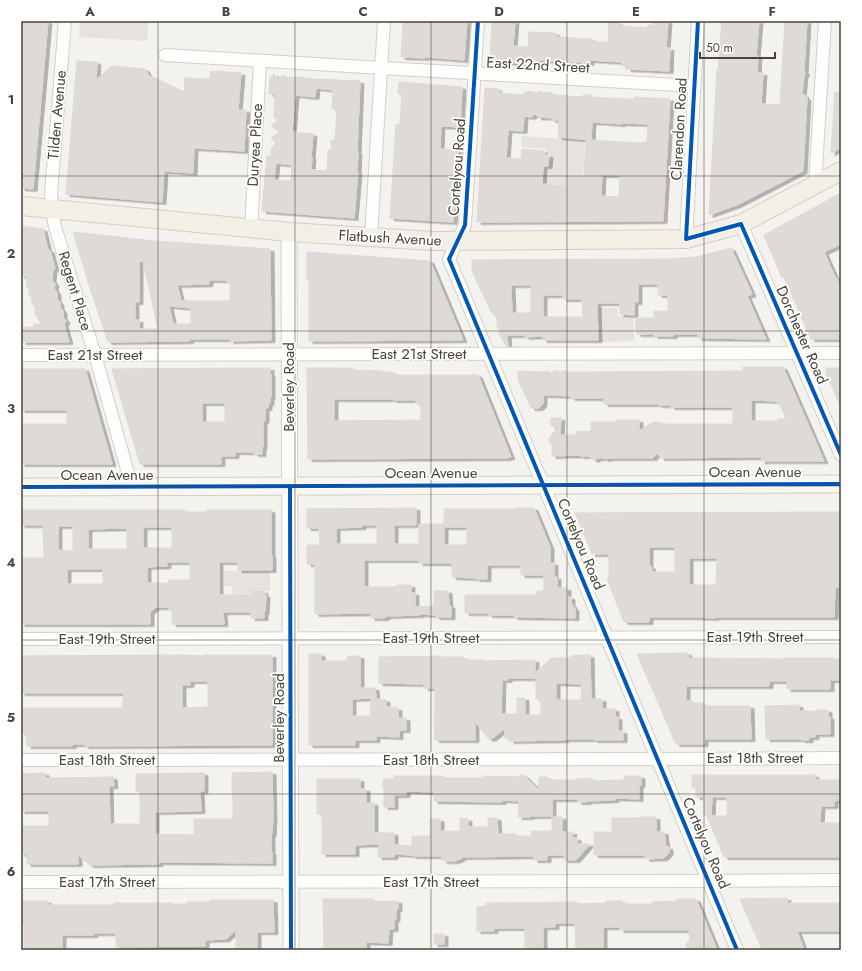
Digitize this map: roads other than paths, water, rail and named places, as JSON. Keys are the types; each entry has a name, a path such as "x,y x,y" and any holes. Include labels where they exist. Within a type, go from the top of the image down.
{"main road":[{"name":"Flatbush Avenue","path":"21,206 250,229 433,241 686,239 741,224 841,171"},
{"name":"Ocean Avenue","path":"21,487 841,484"}],"street":[{"name":"Tilden Avenue","path":"52,210 51,193 65,21"},
{"path":"371,237 384,21"},
{"name":"Cortelyou Road","path":"478,21 465,225 449,259 737,950"},
{"name":"Clarendon Road","path":"686,239 698,21"},
{"path":"815,185 825,21"},
{"name":"East 22nd Street","path":"165,55 694,86"},
{"name":"Duryea Place","path":"250,229 260,61"},
{"name":"Regent Place","path":"52,210 55,227 95,355 132,487"},
{"name":"Dorchester Road","path":"741,224 841,455"},
{"name":"Beverley Road","path":"289,232 291,950"},
{"name":"East 21st Street","path":"21,355 841,352"},
{"name":"East 19th Street","path":"21,639 841,637"},
{"name":"East 18th Street","path":"21,760 841,758"},
{"name":"East 17th Street","path":"21,882 677,882 841,880"}]}
